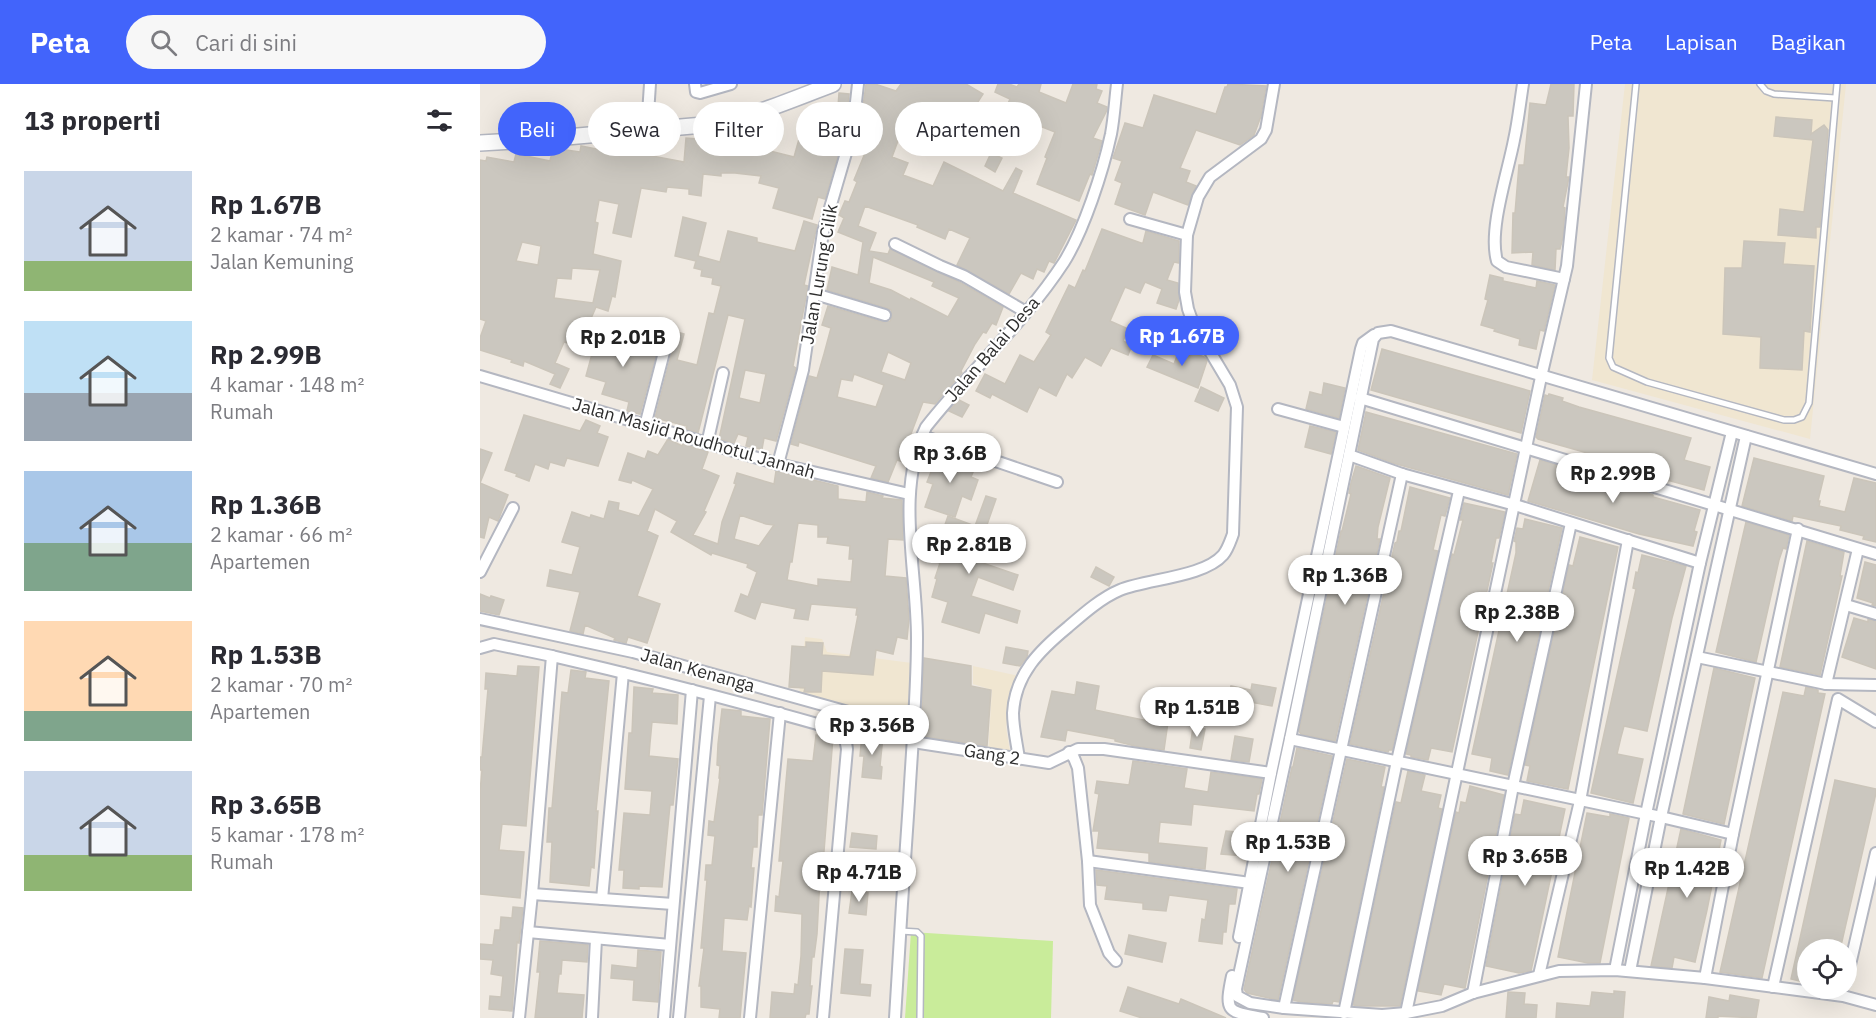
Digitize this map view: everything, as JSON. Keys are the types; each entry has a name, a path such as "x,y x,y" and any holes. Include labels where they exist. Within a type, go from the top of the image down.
{"main road":[{"path":"681,126 715,124 735,119 833,84"},
{"path":"480,143 588,135"}],"street":[{"path":"649,102 650,84"},
{"path":"695,84 696,92 700,93 731,84"},
{"name":"Jalan Lurung Cilik","path":"778,464 803,370 823,232 853,129 858,84"},
{"name":"Jalan Balai Desa","path":"896,1018 917,638 909,494 922,436 940,410 1026,312 1064,262 1082,226 1109,141 1117,84"},
{"path":"1019,759 1013,722 1014,703 1024,674 1041,650 1082,614 1118,591 1212,564 1222,556 1233,534 1237,406 1230,385 1193,323 1188,309 1185,292 1187,235 1198,197 1210,177 1261,139 1266,130 1274,84"},
{"path":"1523,84 1497,221 1495,254 1497,261 1506,267 1564,279"},
{"path":"1406,1013 1541,377 1564,279 1572,233 1586,84"},
{"path":"1130,219 1187,235"},
{"path":"895,244 964,276 1026,312"},
{"path":"815,294 885,315"},
{"path":"645,426 670,329"},
{"path":"1263,1018 1235,1012 1228,1003 1271,774 1344,427 1361,349 1368,339 1378,333 1391,331 1876,474"},
{"path":"1378,333 1373,339 1360,398 1236,989 1237,996 1250,1004 1284,1008 1304,1014 1382,1015 1442,1006 1473,993 1539,975 1570,970 1630,971 1797,989"},
{"path":"707,444 723,373"},
{"name":"Jalan Masjid Roudhotul Jannah","path":"480,376 778,464 909,494"},
{"path":"1360,398 1876,554"},
{"path":"1278,409 1344,427"},
{"path":"1615,970 1700,563 1732,432"},
{"path":"922,436 1057,482"},
{"path":"1630,971 1746,436"},
{"path":"1349,455 1402,474 1700,563"},
{"path":"1284,1008 1402,474"},
{"path":"1344,1013 1397,761 1459,491"},
{"path":"480,572 513,508"},
{"path":"1473,993 1513,786 1571,524"},
{"path":"1705,978 1798,529"},
{"path":"1539,975 1580,801 1628,540"},
{"path":"1826,684 1858,549"},
{"path":"1846,605 1876,614"},
{"name":"Jalan Kenanga","path":"480,619 633,652 913,730"},
{"path":"480,648 494,644 552,656 780,713 835,729 842,734 847,750 823,1018"},
{"path":"519,1018 552,656"},
{"path":"1697,657 1826,684 1876,685"},
{"path":"602,899 623,673"},
{"path":"1773,987 1841,686"},
{"path":"664,1018 692,690"},
{"path":"679,1018 710,696"},
{"path":"1672,699 1688,702"},
{"path":"1838,699 1876,722"},
{"path":"750,1018 780,713"},
{"path":"1290,739 1733,834"},
{"name":"Gang 2","path":"913,742 1049,763 1078,749 1104,749 1271,774"},
{"path":"1070,752 1078,768 1089,888 1094,917 1109,952 1116,961"},
{"path":"1856,939 1876,853"},
{"path":"1088,861 1250,883"},
{"path":"532,894 673,904"},
{"path":"673,927 688,926"},
{"path":"528,932 670,945"},
{"path":"592,1018 596,939"},
{"path":"1857,997 1876,1005"}],"lane":[{"path":"1636,84 1609,358 1613,367 1647,382 1784,420 1802,417 1809,403 1837,84"},
{"path":"1760,84 1766,92 1774,94 1835,98"},
{"path":"900,931 917,932 921,936 920,1018"}],"shaded area":[{"path":"1625,84 1846,84 1810,439 1592,380"},
{"path":"805,637 822,639 827,652 912,663 910,729 799,696"},
{"path":"973,666 1024,677 1011,706 1006,727 1011,758 988,753 992,690 973,684"}],"green space":[{"path":"911,932 1053,941 1051,1018 905,1018"}],"building":[{"path":"866,84 875,84 896,91 901,84 966,84 983,94 978,102 895,102 895,149 892,157 908,163 903,175 933,186 944,162 1003,191 1016,168 1022,171 1013,193 1076,220 1054,263 1049,261 1044,272 1037,269 1033,279 1021,273 1009,294 957,265 970,238 949,229 945,239 917,227 918,225 865,206 858,226 876,233 869,251 888,254 890,249 961,283 1003,307 996,325 992,323 975,344 962,373 935,404 923,402 909,439 913,440 907,463 897,460 888,482 871,478 876,466 799,442 798,446 791,444 809,376 817,378 831,328 822,325 828,306 883,322 890,321 892,317 891,310 887,308 827,290 832,267 858,275 863,242 838,232 844,218 839,215 845,201 849,202 857,182 854,180 864,156 883,156 883,102 864,102","holes":["873,257 934,282 932,286 959,298 948,317 911,298 910,300 891,290 869,283","888,352 911,363 905,380 881,372","854,374 884,385 876,407 837,397 841,379 852,381"]},
{"path":"998,84 1017,87 1019,84 1041,84 1039,92 1066,103 1073,84 1097,84 1096,89 1102,91 1097,103 1107,107 1107,110 1093,138 1102,141 1092,175 1090,174 1079,201 1037,184 1055,132 1042,127 1042,102 1009,102 1010,99 995,92"},
{"path":"1228,84 1266,86 1261,116 1254,135 1240,145 1196,130 1180,168 1190,171 1186,182 1196,186 1188,205 1153,192 1145,215 1115,204 1122,183 1115,180 1122,161 1113,158 1125,123 1143,128 1154,95 1216,114"},
{"path":"1551,84 1574,84 1573,116 1568,116 1569,148 1566,177 1569,177 1563,207 1565,208 1563,237 1560,249 1556,249 1555,270 1532,265 1533,252 1512,253 1513,213 1515,213 1519,165 1524,165 1530,103 1546,105"},
{"path":"839,93 849,94 848,102 838,102"},
{"path":"1776,117 1812,120 1811,134 1824,125 1828,130 1820,227 1816,227 1816,238 1778,235 1780,209 1804,212 1813,140 1774,136"},
{"path":"686,138 693,139 693,156 784,154 794,157 796,150 796,156 838,156 825,199 818,197 812,219 773,208 779,188 759,183 761,176 735,173 721,173 721,176 703,174 701,196 689,194 689,189 667,187 666,192 641,188 631,237 613,233 619,204 599,200 593,254 621,261 615,297 612,296 608,311 596,307 579,346 564,342 555,363 569,369 560,388 550,384 555,374 524,361 523,366 480,350 480,338 486,321 480,319 480,160 486,161 487,157 514,162 516,156 526,156 550,161 551,156 576,156 576,151 580,152 581,146 588,147 588,156 652,156 684,162","holes":["522,242 541,246 538,265 516,261","572,268 600,270 593,303 554,298 557,278 571,279"]},
{"path":"990,156 1002,158 995,172 985,166"},
{"path":"683,217 706,223 698,256 720,262 728,231 757,238 757,242 795,251 804,221 817,225 804,285 808,286 793,366 796,368 776,441 764,438 762,449 746,446 748,437 738,434 734,443 719,439 745,319 728,315 698,433 686,429 687,426 655,418 677,332 684,334 677,360 697,365 709,313 714,314 721,286 712,284 713,278 701,276 702,270 694,268 696,261 675,256","holes":["745,370 766,374 760,403 739,398"]},
{"path":"1102,229 1141,243 1143,243 1146,231 1179,241 1179,263 1174,262 1167,280 1178,283 1179,300 1176,309 1157,303 1162,289 1145,282 1140,293 1125,287 1110,321 1128,329 1123,341 1132,345 1128,355 1111,348 1101,366 1085,357 1072,378 1067,374 1056,396 1039,387 1027,412 992,394 990,398 976,391 985,374 1005,384 1020,355 1034,362 1051,335 1046,332 1069,285 1075,288 1083,270 1085,271"},
{"path":"1744,241 1785,243 1783,264 1814,266 1810,332 1804,331 1802,370 1760,368 1761,337 1723,334 1725,268 1742,268"},
{"path":"1490,275 1503,278 1503,281 1536,288 1537,281 1555,285 1544,331 1540,330 1536,349 1519,345 1520,339 1481,325 1488,300 1485,299"},
{"path":"598,332 636,342 636,338 659,343 640,414 627,411 629,402 602,394 606,382 586,376"},
{"path":"1180,348 1204,357 1207,361 1198,388 1147,367 1153,355 1174,364"},
{"path":"1382,349 1530,391 1521,433 1371,390"},
{"path":"1324,383 1345,388 1339,418 1306,409 1310,392 1322,395"},
{"path":"1201,387 1224,398 1218,411 1195,401"},
{"path":"1545,395 1563,398 1562,401 1579,407 1691,438 1684,460 1710,467 1704,490 1667,480 1669,476 1538,439 1536,437"},
{"path":"959,400 969,405 962,417 949,411"},
{"path":"1366,412 1517,454 1508,495 1393,463 1358,450"},
{"path":"524,415 580,431 586,420 600,426 597,433 608,437 598,466 567,458 564,466 550,462 548,469 535,464 529,481 505,470"},
{"path":"1310,426 1336,432 1331,454 1305,447"},
{"path":"668,439 682,446 683,444 708,452 702,469 719,476 704,511 706,512 693,535 718,544 722,522 736,484 734,483 737,473 774,484 776,471 838,486 838,499 866,502 867,492 883,496 882,498 902,500 903,540 888,539 885,576 906,578 909,619 907,639 897,637 893,654 876,650 873,675 822,671 821,692 804,692 805,688 789,687 792,646 806,647 806,642 823,643 822,655 850,657 858,615 856,615 857,608 811,604 808,620 794,618 796,609 761,602 755,619 735,611 741,594 748,597 757,572 747,567 748,564 712,553 711,555 671,532 677,521 655,509 647,531 658,536 637,596 660,604 647,643 628,637 626,643 614,640 615,638 585,625 583,634 570,631 580,592 547,586 550,570 572,575 580,547 562,542 572,512 590,518 591,515 604,519 609,501 619,503 618,510 639,516 653,489 632,480 631,483 619,480 628,453 645,459 648,451 658,455","holes":["740,515 774,525 759,546 734,539","798,523 818,525 818,537 828,537 827,543 850,546 849,559 853,559 851,582 818,579 818,586 787,580"]},
{"path":"480,449 492,453 480,483"},
{"path":"939,452 976,465 971,477 978,480 971,500 962,496 955,517 925,507 933,484 927,482"},
{"path":"1754,458 1824,476 1818,501 1820,501 1819,506 1845,512 1854,478 1876,483 1876,542 1863,539 1864,536 1840,530 1841,526 1793,516 1792,521 1742,506"},
{"path":"1540,460 1700,510 1694,531 1697,532 1693,546 1639,534 1528,501"},
{"path":"1356,466 1390,478 1378,527 1377,539 1380,539 1335,741 1301,734 1299,731"},
{"path":"480,483 508,495 498,521 489,517 484,538 480,537"},
{"path":"1410,487 1450,498 1445,516 1441,515 1433,550 1438,551 1392,750 1388,752 1350,744 1395,543 1401,531"},
{"path":"986,496 996,499 982,539 975,536 968,558 1018,575 1013,590 978,577 971,596 1020,611 1017,623 985,613 979,633 942,622 948,602 932,597 940,563 937,562 944,544 939,542 948,516 975,526"},
{"path":"1464,503 1505,512 1499,538 1496,538 1491,563 1493,563 1452,752 1431,748 1428,760 1406,754 1452,554 1454,555 1463,520 1460,520"},
{"path":"1525,519 1562,528 1508,775 1490,771 1492,758 1472,754 1516,553 1516,542 1514,541 1517,528 1523,529"},
{"path":"1746,522 1789,535 1786,549 1783,548 1779,560 1756,662 1716,652"},
{"path":"1580,537 1618,547 1568,789 1527,781 1530,766 1525,765 1569,565 1573,566"},
{"path":"1807,541 1844,552 1840,576 1842,576 1820,675 1780,667"},
{"path":"1642,555 1686,566 1647,731 1624,726 1617,754 1643,759 1633,803 1591,793 1636,589 1633,588 1636,572 1638,573"},
{"path":"1865,562 1876,565 1876,606 1857,598"},
{"path":"1096,567 1114,577 1109,586 1091,577"},
{"path":"480,594 504,600 499,615 480,611"},
{"path":"1854,618 1868,622 1868,619 1876,621 1876,669 1842,657"},
{"path":"1006,647 1028,651 1027,657 1020,666 1003,663"},
{"path":"924,658 971,666 971,686 991,690 987,746 921,736"},
{"path":"518,666 539,667 526,826 502,824 499,850 524,852 520,898 480,894 482,770 480,770 480,757 482,757 488,689 485,689 486,673 517,676"},
{"path":"1714,668 1755,678 1724,824 1683,814"},
{"path":"571,670 586,672 585,678 609,681 596,811 598,811 594,868 591,867 589,886 550,882 552,842 547,842 549,808 552,808 562,692 568,693"},
{"path":"1077,682 1099,686 1095,710 1148,721 1148,718 1168,722 1164,750 1135,746 1115,741 1115,739 1067,730 1065,741 1041,737 1052,691 1075,695"},
{"path":"1252,684 1276,688 1272,706 1228,698 1231,686 1251,690"},
{"path":"634,687 653,689 652,693 678,695 677,724 652,722 650,743 649,756 678,759 673,805 670,805 662,887 639,886 639,889 623,888 624,870 619,870 624,813 650,815 652,791 625,789 629,733 632,733"},
{"path":"1806,687 1825,694 1762,978 1720,972 1783,692 1804,696"},
{"path":"722,709 741,711 741,716 770,719 762,815 758,815 757,847 753,847 751,907 749,906 747,920 724,918 722,951 746,953 740,1018 719,1018 720,1009 701,1007 701,986 699,986 704,948 701,948 707,880 705,880 706,865 712,865 715,836 708,835 709,821 714,822 720,778 720,766 717,765"},
{"path":"1193,727 1205,729 1201,750 1190,748"},
{"path":"862,734 883,736 881,779 862,777 864,756 860,756"},
{"path":"816,735 833,737 817,934 814,957 812,957 809,1014 806,1014 805,1018 770,1018 772,992 794,994 795,984 798,985 801,956 802,914 775,911 783,861 779,861 788,759 813,761"},
{"path":"1235,736 1253,739 1249,762 1231,760"},
{"path":"1297,748 1332,756 1278,1000 1247,993 1244,989"},
{"path":"1347,759 1385,767 1381,787 1384,787 1339,1002 1333,1001 1332,1004 1301,1002 1293,1000"},
{"path":"1133,761 1187,769 1184,788 1208,792 1211,772 1262,779 1254,811 1193,804 1191,825 1160,822 1158,843 1207,848 1205,869 1149,862 1149,853 1097,848 1099,831 1093,831 1099,794 1095,793 1097,781 1129,785"},
{"path":"1408,771 1425,775 1421,791 1441,795 1438,808 1442,809 1400,1006 1353,1005 1396,802 1401,803"},
{"path":"1835,780 1876,789 1843,939 1800,939"},
{"path":"1470,786 1504,795 1465,988 1444,984 1441,995 1418,991 1456,812 1459,813 1461,802 1466,803"},
{"path":"1524,800 1565,809 1531,971 1519,973 1486,966 1515,814 1521,815"},
{"path":"1587,813 1629,818 1600,963 1558,957"},
{"path":"1681,829 1721,840 1707,910 1695,962 1674,957 1672,968 1651,966"},
{"path":"1226,831 1248,833 1245,856 1221,854"},
{"path":"852,833 877,836 876,849 850,847"},
{"path":"1096,870 1237,889 1235,904 1229,904 1226,932 1223,932 1222,944 1199,941 1208,900 1169,895 1166,911 1143,909 1143,903 1105,899 1107,886 1097,885"},
{"path":"852,891 868,893 866,915 849,913"},
{"path":"513,907 523,908 519,943 517,942 512,1011 489,1009 490,996 501,997 503,976 491,974 493,960 480,959 480,944 493,945 495,930 500,930 501,917 512,918"},
{"path":"1129,935 1166,943 1162,962 1125,954"},
{"path":"540,941 588,945 587,962 562,960 557,993 584,995 582,1018 535,1018 540,972 537,972"},
{"path":"845,949 863,950 860,984 871,985 870,996 841,993"},
{"path":"638,950 661,952 658,1002 633,1000 634,980 611,978 612,965 637,968"},
{"path":"1797,952 1797,980 1791,979"},
{"path":"1128,987 1179,1004 1181,999 1226,1018 1142,1018 1120,1011"},
{"path":"1614,991 1625,992 1623,1018 1556,1018 1557,1003 1590,1006 1592,992 1614,994"},
{"path":"1508,992 1525,993 1524,1004 1537,1005 1536,1018 1506,1018"},
{"path":"1730,995 1759,1000 1756,1018 1718,1016 1718,1018 1706,1018 1709,997 1729,1001"}]}
